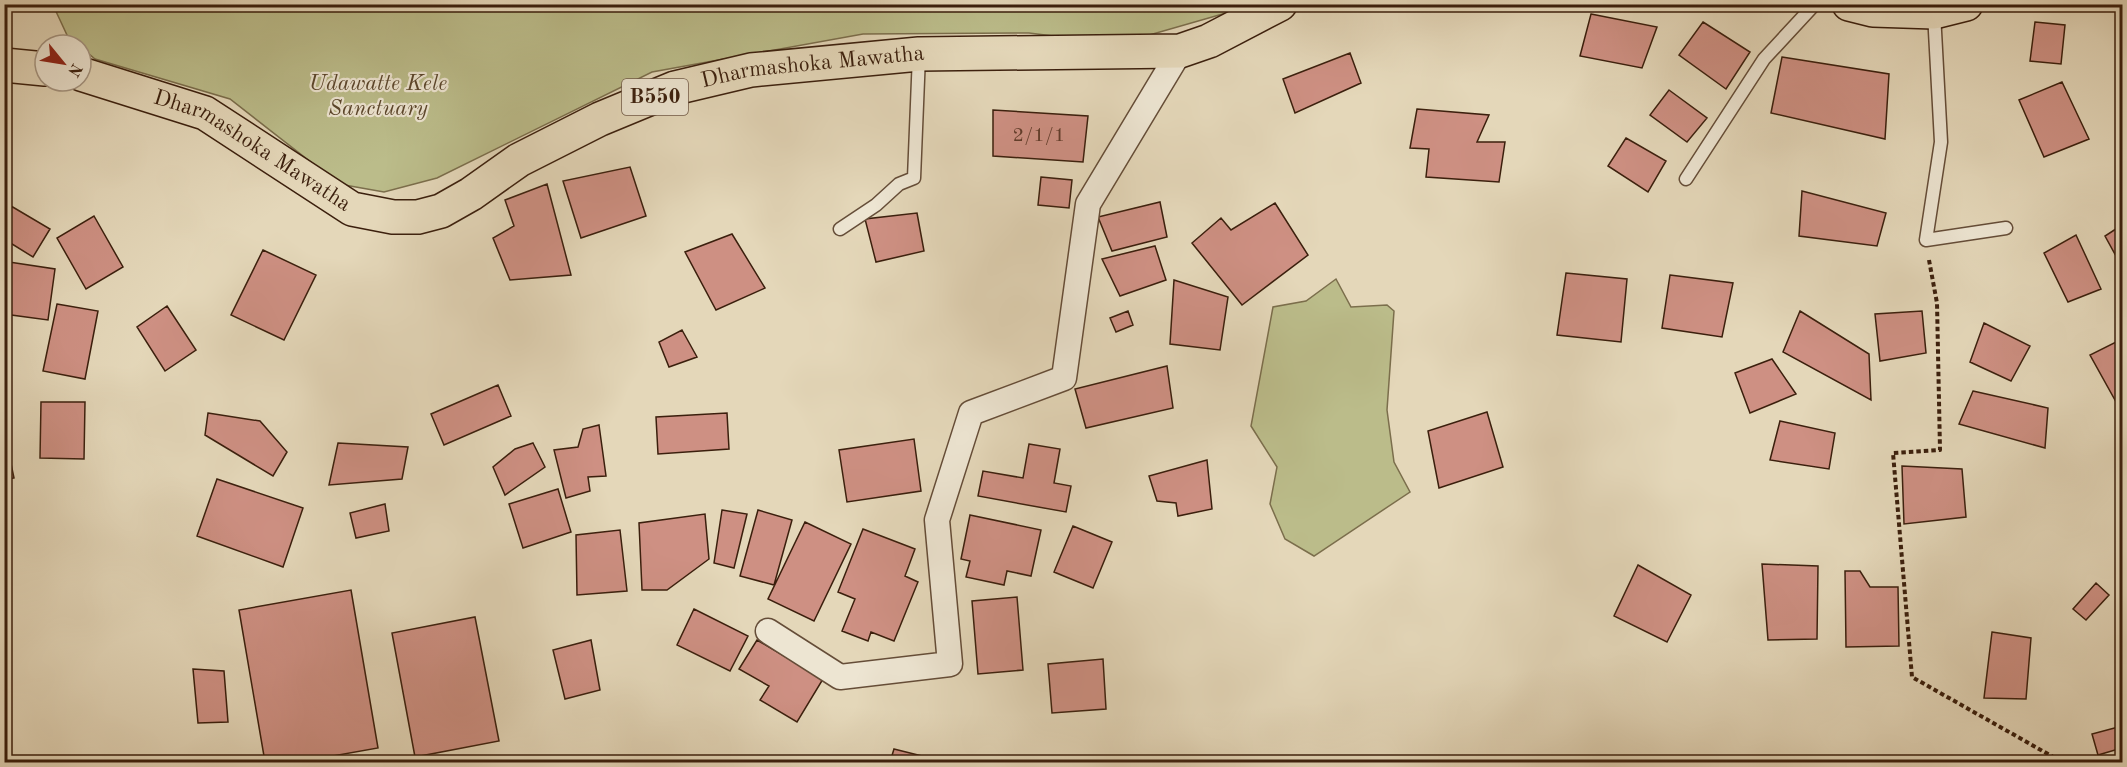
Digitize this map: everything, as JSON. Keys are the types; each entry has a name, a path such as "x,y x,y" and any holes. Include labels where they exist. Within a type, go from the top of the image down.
{"main road":[{"name":"Dharmashoka Mawatha","path":"93,78 205,113 352,208 393,217 409,217 441,211 471,194 519,160 600,118 675,88 751,70 919,54 1180,51 1209,41 1280,4"},
{"path":"1849,4 1873,10 1934,12 1966,4"},
{"path":"4,65 33,68"}],"street":[{"path":"768,631 840,677 950,664 937,520 971,413 1064,378 1088,204 1180,51"}],"lane":[{"path":"1686,179 1764,58 1815,4"},
{"path":"1934,12 1941,142 1926,240 2006,228"},
{"path":"840,229 876,205 899,184 914,178 919,54"}],"path":[{"path":"1926,240 1937,303 1940,450 1893,453 1912,677 2062,762"}],"green space":[{"name":"Udawatte Kele Sanctuary","path":"53,5 1254,5 1118,44 1029,33 863,34 652,72 437,178 384,192 339,184 230,99 95,59 93,57 93,33 66,33"},
{"path":"1336,279 1351,307 1387,305 1394,311 1387,410 1394,462 1410,492 1314,556 1285,539 1270,504 1277,467 1251,426 1273,307 1306,301"}],"building":[{"path":"1591,14 1657,27 1642,68 1580,56"},
{"path":"1703,22 1750,52 1726,89 1679,55"},
{"path":"2035,22 2065,25 2061,64 2030,61"},
{"path":"1350,53 1361,83 1295,113 1283,79"},
{"path":"1782,57 1889,74 1885,139 1771,113"},
{"path":"2062,82 2089,139 2044,157 2019,100"},
{"path":"1669,90 1707,118 1687,142 1650,115"},
{"path":"1417,109 1489,115 1477,142 1505,142 1499,182 1426,177 1429,149 1410,148"},
{"path":"993,110 1088,116 1083,162 993,156"},
{"path":"1626,138 1666,161 1648,192 1608,166"},
{"path":"630,167 646,216 581,238 563,181"},
{"path":"1041,177 1072,180 1069,208 1038,205"},
{"path":"547,184 571,275 510,280 493,238 514,226 505,200"},
{"path":"1802,191 1886,213 1877,246 1799,236"},
{"path":"1160,202 1167,237 1112,251 1098,217"},
{"path":"1275,203 1308,255 1242,305 1192,243 1221,218 1231,230"},
{"path":"11,206 50,229 33,257 4,239 4,217"},
{"path":"917,213 924,251 876,262 865,219"},
{"path":"94,216 123,267 86,289 57,238"},
{"path":"2122,225 2122,267 2105,236"},
{"path":"732,234 765,288 716,310 685,252"},
{"path":"2076,235 2101,289 2068,302 2044,253"},
{"path":"1155,246 1166,280 1120,296 1102,259"},
{"path":"263,250 316,275 284,340 231,315"},
{"path":"9,262 55,269 48,320 4,314 4,292"},
{"path":"1566,273 1627,279 1621,342 1557,335"},
{"path":"1670,275 1733,283 1722,337 1662,328"},
{"path":"1174,280 1228,297 1220,350 1170,344"},
{"path":"57,304 98,311 85,379 43,371"},
{"path":"167,306 196,350 165,371 137,327"},
{"path":"1128,311 1133,325 1116,332 1110,318"},
{"path":"1800,311 1869,354 1871,400 1783,352"},
{"path":"1922,311 1926,353 1880,361 1875,314"},
{"path":"1984,323 2030,346 2011,381 1970,362"},
{"path":"682,330 697,357 669,367 659,342"},
{"path":"2120,340 2122,346 2122,407 2120,409 2090,355"},
{"path":"1772,359 1796,394 1750,413 1735,373"},
{"path":"1167,366 1173,408 1086,428 1075,389"},
{"path":"498,385 511,416 444,445 431,414"},
{"path":"1973,391 2048,408 2045,448 1959,424"},
{"path":"41,402 85,402 84,459 40,458"},
{"path":"1487,412 1503,467 1439,488 1428,431"},
{"path":"208,413 260,421 287,452 273,476 205,435"},
{"path":"727,413 729,449 658,454 656,417"},
{"path":"1780,421 1835,433 1829,469 1770,460"},
{"path":"599,425 606,476 588,477 590,491 566,498 554,450 578,447 583,429"},
{"path":"4,431 14,478 4,480"},
{"path":"914,439 921,491 847,502 839,450"},
{"path":"338,443 408,447 402,479 329,485"},
{"path":"533,443 545,467 505,495 493,467 515,449"},
{"path":"1029,444 1060,449 1054,483 1071,486 1066,512 978,496 983,471 1023,478"},
{"path":"1207,460 1212,509 1178,516 1176,503 1157,501 1149,476"},
{"path":"1902,466 1962,469 1966,517 1904,524"},
{"path":"217,479 303,508 283,567 197,536"},
{"path":"558,489 571,532 523,548 509,504"},
{"path":"385,504 389,531 356,538 350,513"},
{"path":"722,510 747,514 734,568 714,563"},
{"path":"758,510 792,520 774,585 740,576"},
{"path":"705,514 709,559 667,590 642,590 639,523"},
{"path":"970,515 1041,530 1031,576 1007,571 1004,585 966,577 970,561 961,559"},
{"path":"805,522 851,544 814,621 768,599"},
{"path":"1073,526 1112,542 1093,588 1054,572"},
{"path":"863,529 915,549 905,576 918,582 894,641 871,632 868,641 842,631 855,599 838,592"},
{"path":"620,530 627,591 577,595 576,535"},
{"path":"1762,564 1818,566 1817,639 1768,640"},
{"path":"1638,565 1691,595 1667,642 1614,616"},
{"path":"1845,571 1860,571 1870,587 1898,587 1899,646 1846,647"},
{"path":"2096,583 2109,595 2086,620 2073,609"},
{"path":"351,590 378,748 299,762 265,762 239,610"},
{"path":"1017,597 1023,670 978,674 972,601"},
{"path":"694,609 748,636 730,671 677,645"},
{"path":"475,617 499,741 415,757 392,633"},
{"path":"1992,632 2031,638 2026,699 1984,698"},
{"path":"591,640 600,690 565,699 553,650"},
{"path":"757,640 823,679 797,722 760,700 769,686 739,669"},
{"path":"1103,659 1106,709 1052,713 1048,664"},
{"path":"193,669 224,671 228,722 198,723"},
{"path":"2122,726 2122,748 2098,755 2092,734"},
{"path":"894,749 946,762 890,762"}]}
